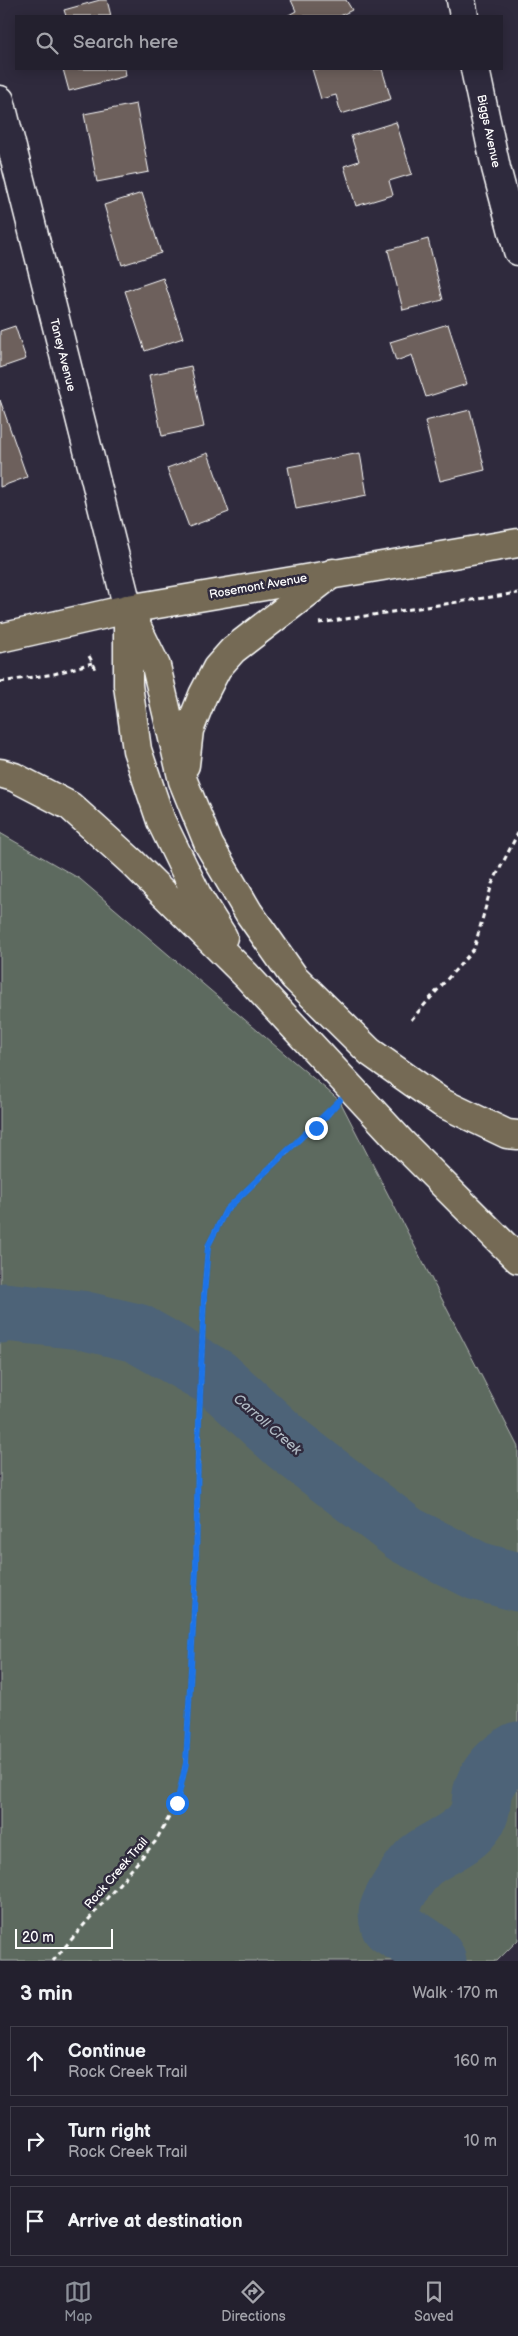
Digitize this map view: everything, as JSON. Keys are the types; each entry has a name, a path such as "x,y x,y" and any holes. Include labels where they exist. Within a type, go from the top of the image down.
{"main road":[{"name":"Rosemont Avenue","path":"0,638 128,609 518,544"},
{"path":"183,781 189,730 203,695 217,668 233,650 334,574"},
{"path":"128,609 156,666 183,781 209,845 249,913 294,977 370,1052 434,1097 476,1121 507,1134 518,1135"},
{"path":"128,609 128,685 138,750 143,768 161,821 198,897 246,975"},
{"path":"0,773 14,777 70,806 134,863 246,975 402,1143 518,1259"}],"street":[{"path":"462,0 464,15"},
{"name":"Biggs Avenue","path":"475,70 496,168 518,252"},
{"name":"Taney Avenue","path":"0,100 128,609"}],"path":[{"path":"325,624 518,593"},
{"path":"0,682 54,674 92,663"},
{"path":"411,1020 474,949 492,884 518,833"},
{"name":"Rock Creek Trail","path":"53,1961 155,1842 177,1803 186,1763 196,1570 198,1447 204,1296 208,1246 226,1210 334,1107 316,1128"}],"green space":[{"path":"0,833 80,879 340,1101 518,1447 518,1940 497,1961 0,1961"}],"building":[{"path":"100,0 107,0 111,15 66,15 64,10"},
{"path":"291,0 346,0 352,10 342,15 289,15 296,11"},
{"path":"63,70 125,70 126,76 69,91"},
{"path":"312,70 382,70 391,99 341,114 336,95 321,99"},
{"path":"136,104 149,172 97,182 84,114"},
{"path":"396,122 412,174 389,181 393,195 356,206 344,166 359,161 351,136"},
{"path":"142,193 161,253 122,265 104,205"},
{"path":"428,239 443,300 403,310 388,250"},
{"path":"163,278 183,338 145,351 125,291"},
{"path":"448,324 467,384 426,397 412,355 396,361 390,342"},
{"path":"15,326 26,359 0,368 0,331"},
{"path":"191,366 204,427 162,436 149,375"},
{"path":"0,400 27,477 0,487"},
{"path":"470,410 485,470 440,481 425,421"},
{"path":"208,453 229,512 189,527 167,468"},
{"path":"360,453 367,495 296,509 288,467"}],"waterway":[{"name":"Carroll Creek","path":"0,1314 4,1312 81,1320 137,1333 216,1378 288,1444 406,1535 477,1571 518,1582"},
{"path":"437,1961 423,1946 390,1925 388,1913 401,1885 420,1861 465,1833 471,1827 479,1814 484,1787 491,1774 506,1759 518,1751"}],"route":[{"path":"177,1803 186,1763 196,1570 198,1447 204,1296 208,1246 226,1210 340,1100 316,1128"}]}
